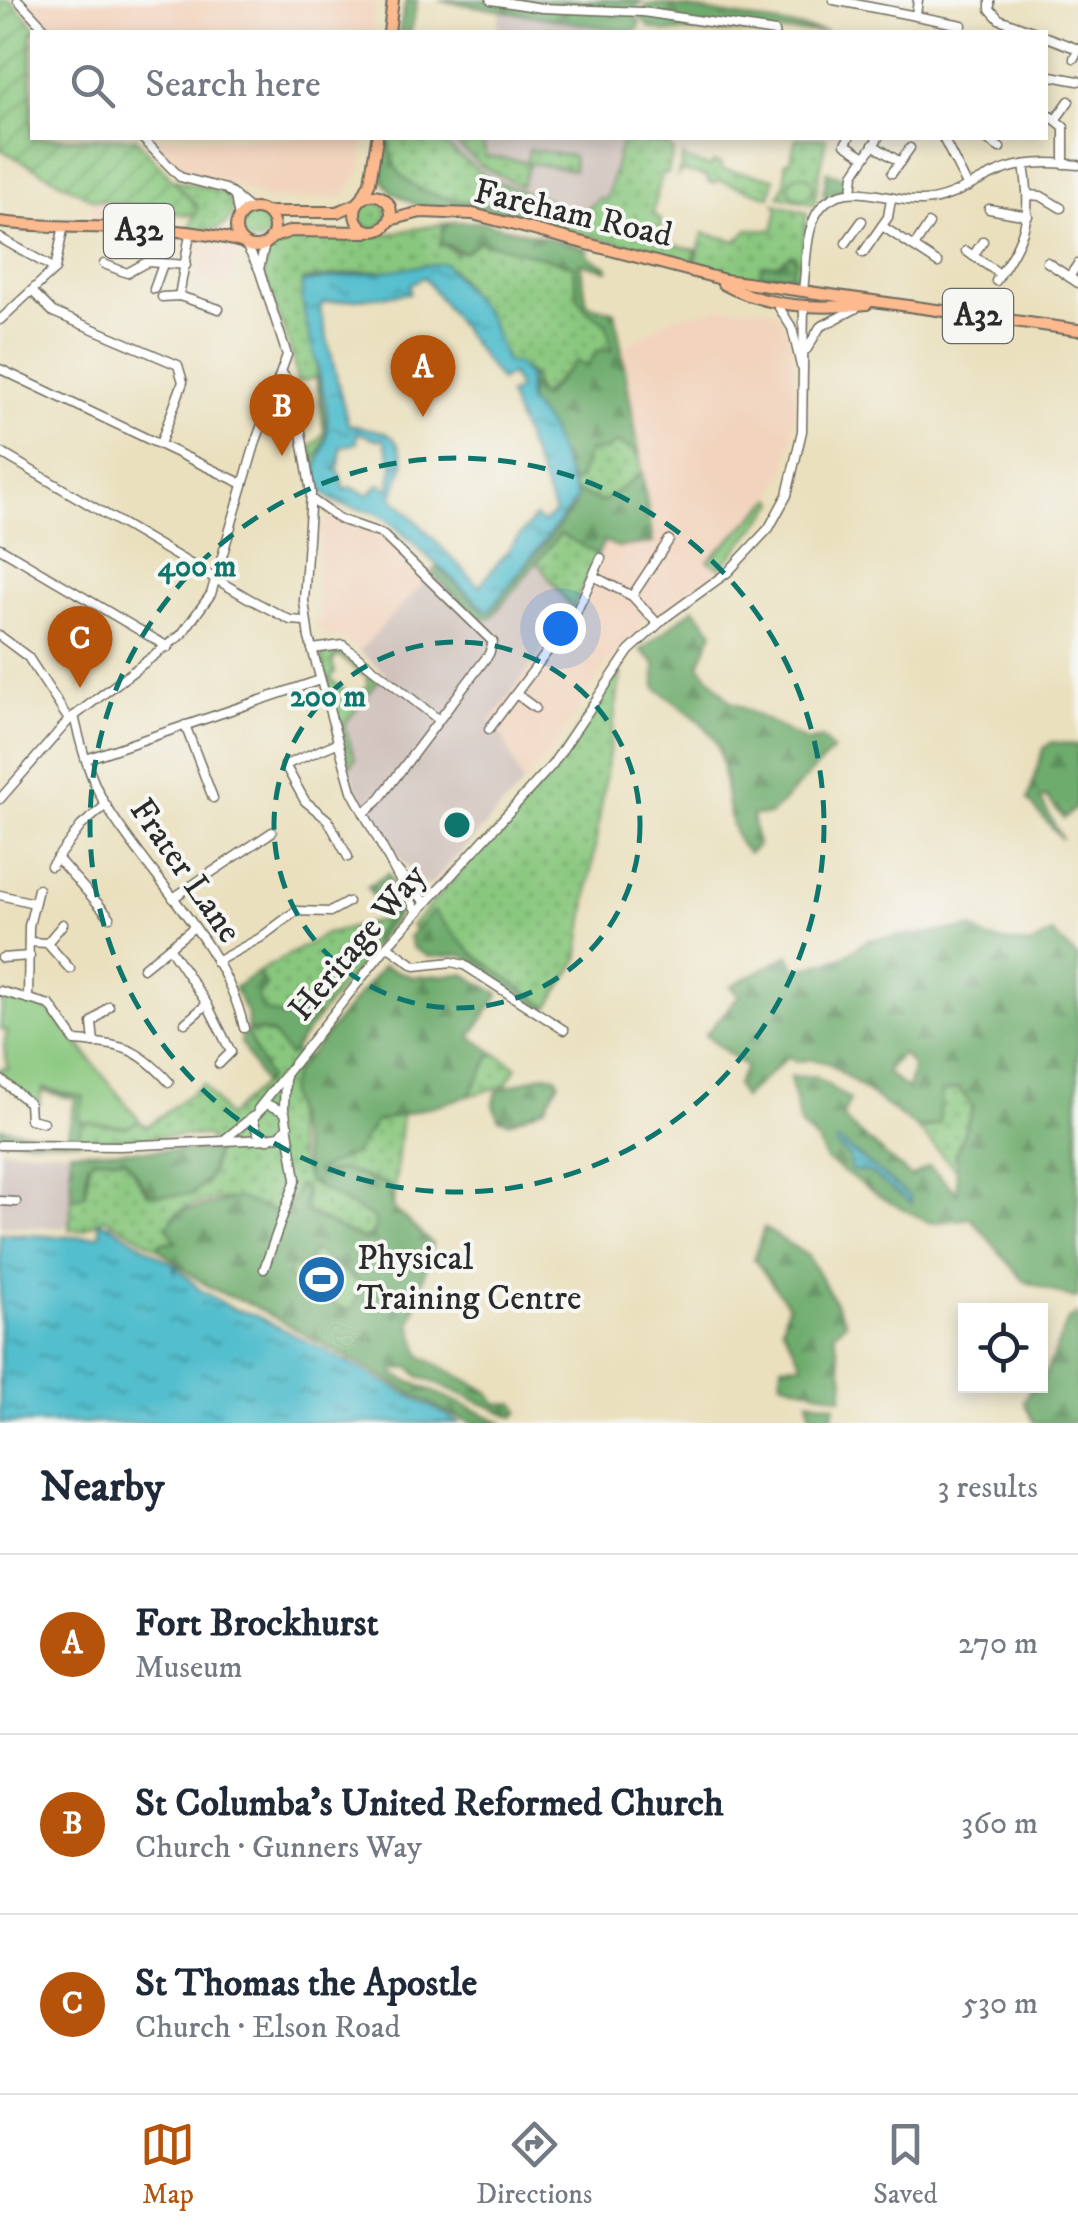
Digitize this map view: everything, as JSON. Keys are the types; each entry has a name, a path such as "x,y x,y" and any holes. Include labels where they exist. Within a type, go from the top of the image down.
{"main road":[{"path":"389,30 393,0"},
{"path":"372,232 356,222 372,174 376,140"},
{"path":"372,174 391,210 383,229 291,230 268,241 244,244 237,222 251,210 337,212 360,201 383,198"},
{"name":"Fareham Road","path":"383,198 421,212 494,218 725,280 873,304 1078,330"},
{"path":"265,212 274,227 268,241"},
{"name":"Fareham Road","path":"390,220 421,212"},
{"name":"A32","path":"0,222 63,230 215,235 244,244"},
{"name":"A32","path":"215,235 237,222"},
{"name":"Fareham Road","path":"711,277 775,301 873,304"},
{"name":"A32","path":"725,280 751,289 796,294 804,304"},
{"path":"804,290 804,304"}],"street":[{"path":"18,0 46,30"},
{"path":"491,0 542,8 643,12 762,30"},
{"path":"834,0 962,24"},
{"path":"916,15 918,0"},
{"path":"990,0 990,10 998,18 1030,30"},
{"path":"1048,37 1078,49 1074,58"},
{"path":"1048,76 1078,81"},
{"path":"1064,164 1066,138 1053,117 1069,100"},
{"path":"1066,138 1078,137"},
{"path":"144,140 180,178 216,186 251,210"},
{"path":"848,140 845,144 864,158"},
{"path":"944,140 968,187"},
{"path":"852,192 854,174 876,141 900,162"},
{"path":"987,143 1000,148"},
{"path":"892,173 910,148"},
{"path":"984,241 969,254 998,278 1022,243 1029,195 1024,165"},
{"path":"804,290 814,218 831,198 852,192 891,199 934,200 1024,165 1078,165"},
{"path":"1029,195 1053,197 1061,208"},
{"path":"235,196 237,222"},
{"path":"853,234 866,250 882,226 891,199"},
{"path":"1000,211 1002,200"},
{"path":"989,209 1028,216"},
{"path":"846,244 862,221"},
{"path":"914,225 927,228 914,247"},
{"path":"882,226 933,260 923,266"},
{"path":"0,320 55,269 63,230"},
{"path":"178,296 190,234"},
{"path":"0,238 55,269"},
{"path":"260,269 268,241"},
{"path":"2,793 69,720 168,647 198,615 216,580 243,484 282,373 286,344 260,269 244,244"},
{"path":"104,264 130,273 144,262 186,264"},
{"path":"154,289 163,264"},
{"path":"1068,277 1078,264"},
{"path":"1050,268 1078,284"},
{"path":"32,291 53,312 178,365 183,382 160,444"},
{"path":"162,297 178,296 219,309"},
{"name":"Heritage Way","path":"775,301 792,328 805,385"},
{"name":"Heritage Way","path":"221,1141 234,1135 257,1111 387,946 552,766 620,662 658,624 744,558 777,515 800,444 805,385 804,304"},
{"path":"805,360 820,327 844,312 873,304"},
{"path":"0,369 243,484"},
{"path":"282,373 294,390 311,499 305,621 312,649 336,743 364,813 417,912"},
{"path":"0,452 216,580 290,620 305,621"},
{"path":"311,499 337,518 380,532 492,639 491,651 364,813"},
{"path":"632,596 669,540"},
{"path":"0,548 168,647"},
{"path":"489,729 575,615 601,558"},
{"path":"594,576 632,596 658,624"},
{"name":"Frater Lane","path":"0,636 28,656 69,720 106,805 216,962 239,1007 244,1028"},
{"path":"312,649 343,645 440,720"},
{"path":"86,759 320,680"},
{"path":"516,694 535,708"},
{"path":"184,725 213,798"},
{"path":"336,743 285,765 305,801 327,818 348,857"},
{"path":"106,805 81,826 54,862 110,917"},
{"path":"173,898 272,832"},
{"path":"391,863 426,902"},
{"path":"28,999 29,942 38,889"},
{"path":"0,895 34,903"},
{"path":"216,962 260,938 296,911 330,912 347,906"},
{"path":"46,944 64,924"},
{"path":"143,968 193,928"},
{"path":"29,942 46,944 70,969"},
{"path":"387,946 414,966 464,965 564,1030"},
{"path":"169,947 208,1004 231,1052 219,1064"},
{"path":"2,958 30,956"},
{"path":"0,991 50,1006 74,1041 144,1054 169,1082"},
{"path":"186,1023 208,1004"},
{"path":"94,1043 92,1022 109,1006"},
{"name":"Heritage Way","path":"286,1112 281,1090 292,1065"},
{"path":"148,1081 160,1072"},
{"path":"0,1078 30,1102 29,1122 43,1122"},
{"path":"264,1269 294,1186 292,1156 286,1112 272,1104 257,1111 255,1130 292,1156"},
{"path":"0,1145 92,1147 271,1139 288,1126"},
{"path":"0,1201 16,1202"}],"shaded area":[{"path":"21,0 375,0 373,30 49,30"},
{"path":"500,10 618,30 497,30"},
{"path":"151,140 364,140 362,168 344,197 271,200 211,178 181,173"},
{"path":"438,140 622,140 607,199 600,198 587,211 551,205 551,201 509,189 477,171"},
{"path":"92,199 128,205 125,227 89,226"},
{"path":"197,241 240,250 225,287 196,280 204,255 194,252"},
{"path":"725,307 770,308 780,317 791,342 796,410 787,466 771,501 709,561 721,568 667,607 642,618 640,629 606,666 554,747 523,785 503,737 489,722 567,619 604,541 618,547 655,539 623,348 673,317"},
{"path":"333,511 354,521 378,522 432,573 359,651 343,639 330,638 314,625 323,615 317,608 320,524 325,525"},
{"path":"537,562 573,609 490,722 503,737 523,785 430,885 423,885 385,841 355,786 350,766 355,758 344,726 385,673 359,651 432,573 478,618 490,619"},
{"path":"0,1149 70,1151 70,1223 62,1228 0,1226"}],"green space":[{"path":"0,0 10,0 38,30 30,30 30,140 137,140 198,208 193,216 92,199 0,149"},
{"path":"406,0 417,0 411,30 399,30"},
{"path":"439,0 643,2 629,12 640,22 638,29 618,30"},
{"path":"663,4 815,30 659,30 649,27 640,15 648,5"},
{"path":"385,140 390,140 394,163 407,180 426,191 522,213 540,223 478,207 416,205 392,192 382,179"},
{"path":"387,140 439,140 491,180 552,201 552,205 586,211 599,198 607,199 622,140 669,144 673,153 668,174 662,174 653,213 661,220 660,241 696,250 693,262 520,215 447,200 406,181 393,163"},
{"path":"452,140 483,140 485,156 527,162 529,149 573,156 574,170 530,163 521,186 480,165"},
{"path":"796,140 826,140 814,205 779,196 786,180 785,162 790,162"},
{"path":"683,155 687,160 711,167 713,162 721,164 721,169 774,178 770,197 718,180 716,184 708,182 708,177 682,171 678,175"},
{"path":"827,172 848,179 849,188 823,196"},
{"path":"801,175 810,178 810,196 801,199 792,196 789,187 792,178"},
{"path":"172,179 226,193 234,208 227,222 212,230 189,228 198,207"},
{"path":"373,200 383,204 387,214 383,224 373,228 363,224 359,214 363,204"},
{"path":"775,204 807,213 800,276 739,276 695,262 703,233 737,241 748,229 773,230 778,209"},
{"path":"255,214 265,218 269,228 265,238 255,242 245,238 241,228 245,218"},
{"path":"454,222 446,225 442,244 456,253 479,241 573,265 579,291 607,324 614,348 597,351 587,367 576,361 540,397 528,372 506,362 488,318 451,268 361,272 303,280 327,432 319,454 319,487 310,448 324,433 316,378 297,382 264,274 266,254 278,238 312,234 376,236"},
{"path":"454,222 482,222 572,244 587,249 589,257 607,266 608,270 580,263 587,304 615,312 639,452 617,443 605,451 589,450 579,480 572,483 528,402 530,389 524,370 532,375 537,395 543,397 576,361 587,367 597,351 612,350 607,324 586,310 578,297 573,265 479,241 464,253 445,244 440,246 443,228"},
{"path":"791,254 796,259 791,275 760,275 761,266 778,264"},
{"path":"617,443 639,452 642,473 602,502 574,491 572,483 581,475 586,453"},
{"path":"642,473 653,543 618,547 604,541 598,554 560,534 490,619 478,618 432,573 437,567 483,610 490,611 575,506 574,491 602,502"},
{"path":"773,498 776,503 721,568 708,561"},
{"path":"560,534 598,554 573,609 537,562"},
{"path":"694,608 713,631 699,665 730,701 808,742 821,738 833,750 770,815 752,815 757,845 749,853 734,831 715,740 695,718 655,687 655,663 641,650"},
{"path":"338,649 366,671 363,675 338,655 332,662 335,672 330,679 349,694 344,701 351,706 369,683 366,680 370,674 378,681 344,725 355,759 350,766 321,659 326,651"},
{"path":"621,673 578,960 548,1008 468,950 432,912 416,930 411,926 551,772 612,679"},
{"path":"1052,742 1078,745 1078,806 1064,819 1047,797 1040,798 1062,839 1028,800 1043,749"},
{"path":"388,874 402,909 373,947 373,937 387,919 367,887"},
{"path":"433,911 473,954 546,1006 543,1010 462,955 429,957 413,948 409,937"},
{"path":"387,919 373,937 373,947 318,1017 311,1010 281,1016 263,1010 257,996 266,986 258,972 326,934"},
{"path":"972,928 989,939 1031,945 1052,933 1078,958 1078,1298 1024,1281 971,1218 931,1223 882,1198 826,1160 818,1142 800,1125 790,1077 814,1076 850,1100 843,1115 846,1122 911,1177 929,1166 957,1193 956,1154 973,1107 959,1088 942,1092 939,1124 918,1129 828,1063 811,1059 796,1062 789,1056 743,1098 736,1085 746,1067 705,1035 739,996 731,986 789,955 797,971 843,957 868,940","holes":["902,1053 913,1067 908,1090 886,1072","845,1145 910,1197 911,1203 839,1149"]},
{"path":"383,966 413,977 464,974 499,994 471,1037 493,1052 469,1096 375,1122 355,1153 316,1171 321,1176 341,1169 390,1186 392,1207 432,1244 411,1324 421,1356 489,1392 496,1404 515,1403 519,1412 514,1417 419,1376 410,1367 396,1370 395,1375 504,1423 472,1423 450,1414 248,1303 211,1288 158,1248 160,1243 176,1242 167,1226 178,1212 240,1198 274,1212 285,1201 291,1204 298,1185 305,1189 305,1210 311,1215 362,1239 372,1235 376,1224 373,1218 309,1182 288,1092 293,1074","holes":["333,1261 358,1281 286,1277"]},
{"path":"258,972 267,986 257,996 263,1010 281,1016 307,1009 318,1017 289,1056 272,1033 247,1030 248,1016 234,988"},
{"path":"3,995 50,1010 140,1121 126,1127 79,1121 84,1097 43,1088 39,1104 34,1103 0,1073 0,1068 8,1069 4,1046 7,1031 0,1029"},
{"path":"259,1031 274,1036 289,1056 293,1050 304,1058 292,1102 298,1154 309,1182 373,1218 376,1224 372,1235 362,1239 311,1215 305,1210 306,1192 272,1213 235,1200 195,1204 172,1217 176,1241 160,1243 158,1248 105,1218 83,1230 69,1230 72,1197 85,1195 91,1158 126,1159 146,1193 201,1188 210,1176 215,1154 205,1135 78,1141 79,1121 126,1127 140,1121 146,1127 203,1084 227,1117 268,1079 247,1033"},
{"path":"62,1033 81,1046 93,1063 78,1141 0,1139 0,1128 67,1138 75,1099 42,1091 78,1095"},
{"path":"247,1033 268,1079 263,1084 241,1043 241,1036"},
{"path":"493,1052 517,1067 506,1085 469,1096"},
{"path":"545,1074 556,1076 559,1082 545,1107 510,1122 498,1118 494,1104 497,1091"},
{"path":"957,1087 973,1106 956,1154 957,1171 918,1129 931,1128 942,1092"},
{"path":"402,1114 393,1208 388,1184 341,1169 317,1174 317,1168 355,1153 375,1122"},
{"path":"216,1150 208,1179 191,1195 150,1195 126,1159 93,1158 88,1164 85,1195 72,1199 70,1151"},
{"path":"764,1228 808,1256 846,1322 834,1333 844,1379 842,1398 781,1381 782,1365 803,1364 782,1326 788,1305 754,1259"},
{"name":"Physical Training Centre","path":"314,1250 360,1284 353,1309 343,1309 286,1277 294,1265 303,1269"},
{"path":"1078,1314 1078,1416 1073,1423 1034,1423 1024,1402 1028,1393 1048,1393 1048,1367 1068,1320"},
{"path":"808,1400 835,1405 831,1423 813,1423"}],"water":[{"path":"444,263 489,318 506,362 517,364 528,376 528,402 548,426 577,499 488,612 387,519 339,504 319,485 317,471 328,420 305,318 302,282","holes":["424,277 500,381 511,374 519,389 508,395 555,513 543,523 535,517 479,586 392,496 404,464 397,442 384,432 348,424 320,309 323,303 410,293 410,284","357,432 378,440 383,438 392,462 398,464 393,467 389,490 380,484 368,495 350,487 345,490 339,471 334,469 339,466 341,447 357,443"]},
{"path":"838,1141 910,1197 911,1203 869,1172 851,1170 849,1156 836,1145"},
{"path":"98,1222 110,1225 174,1265 175,1274 176,1266 199,1289 233,1309 252,1314 325,1350 461,1423 0,1423 0,1233 94,1236 101,1234"}],"place":[{"name":"Fort Brockhurst","path":"423,417"},
{"name":"St Columba's United Reformed Church","path":"282,456"},
{"name":"St Thomas the Apostle","path":"80,688"},
{"name":"Physical Training Centre","path":"322,1279"}]}
